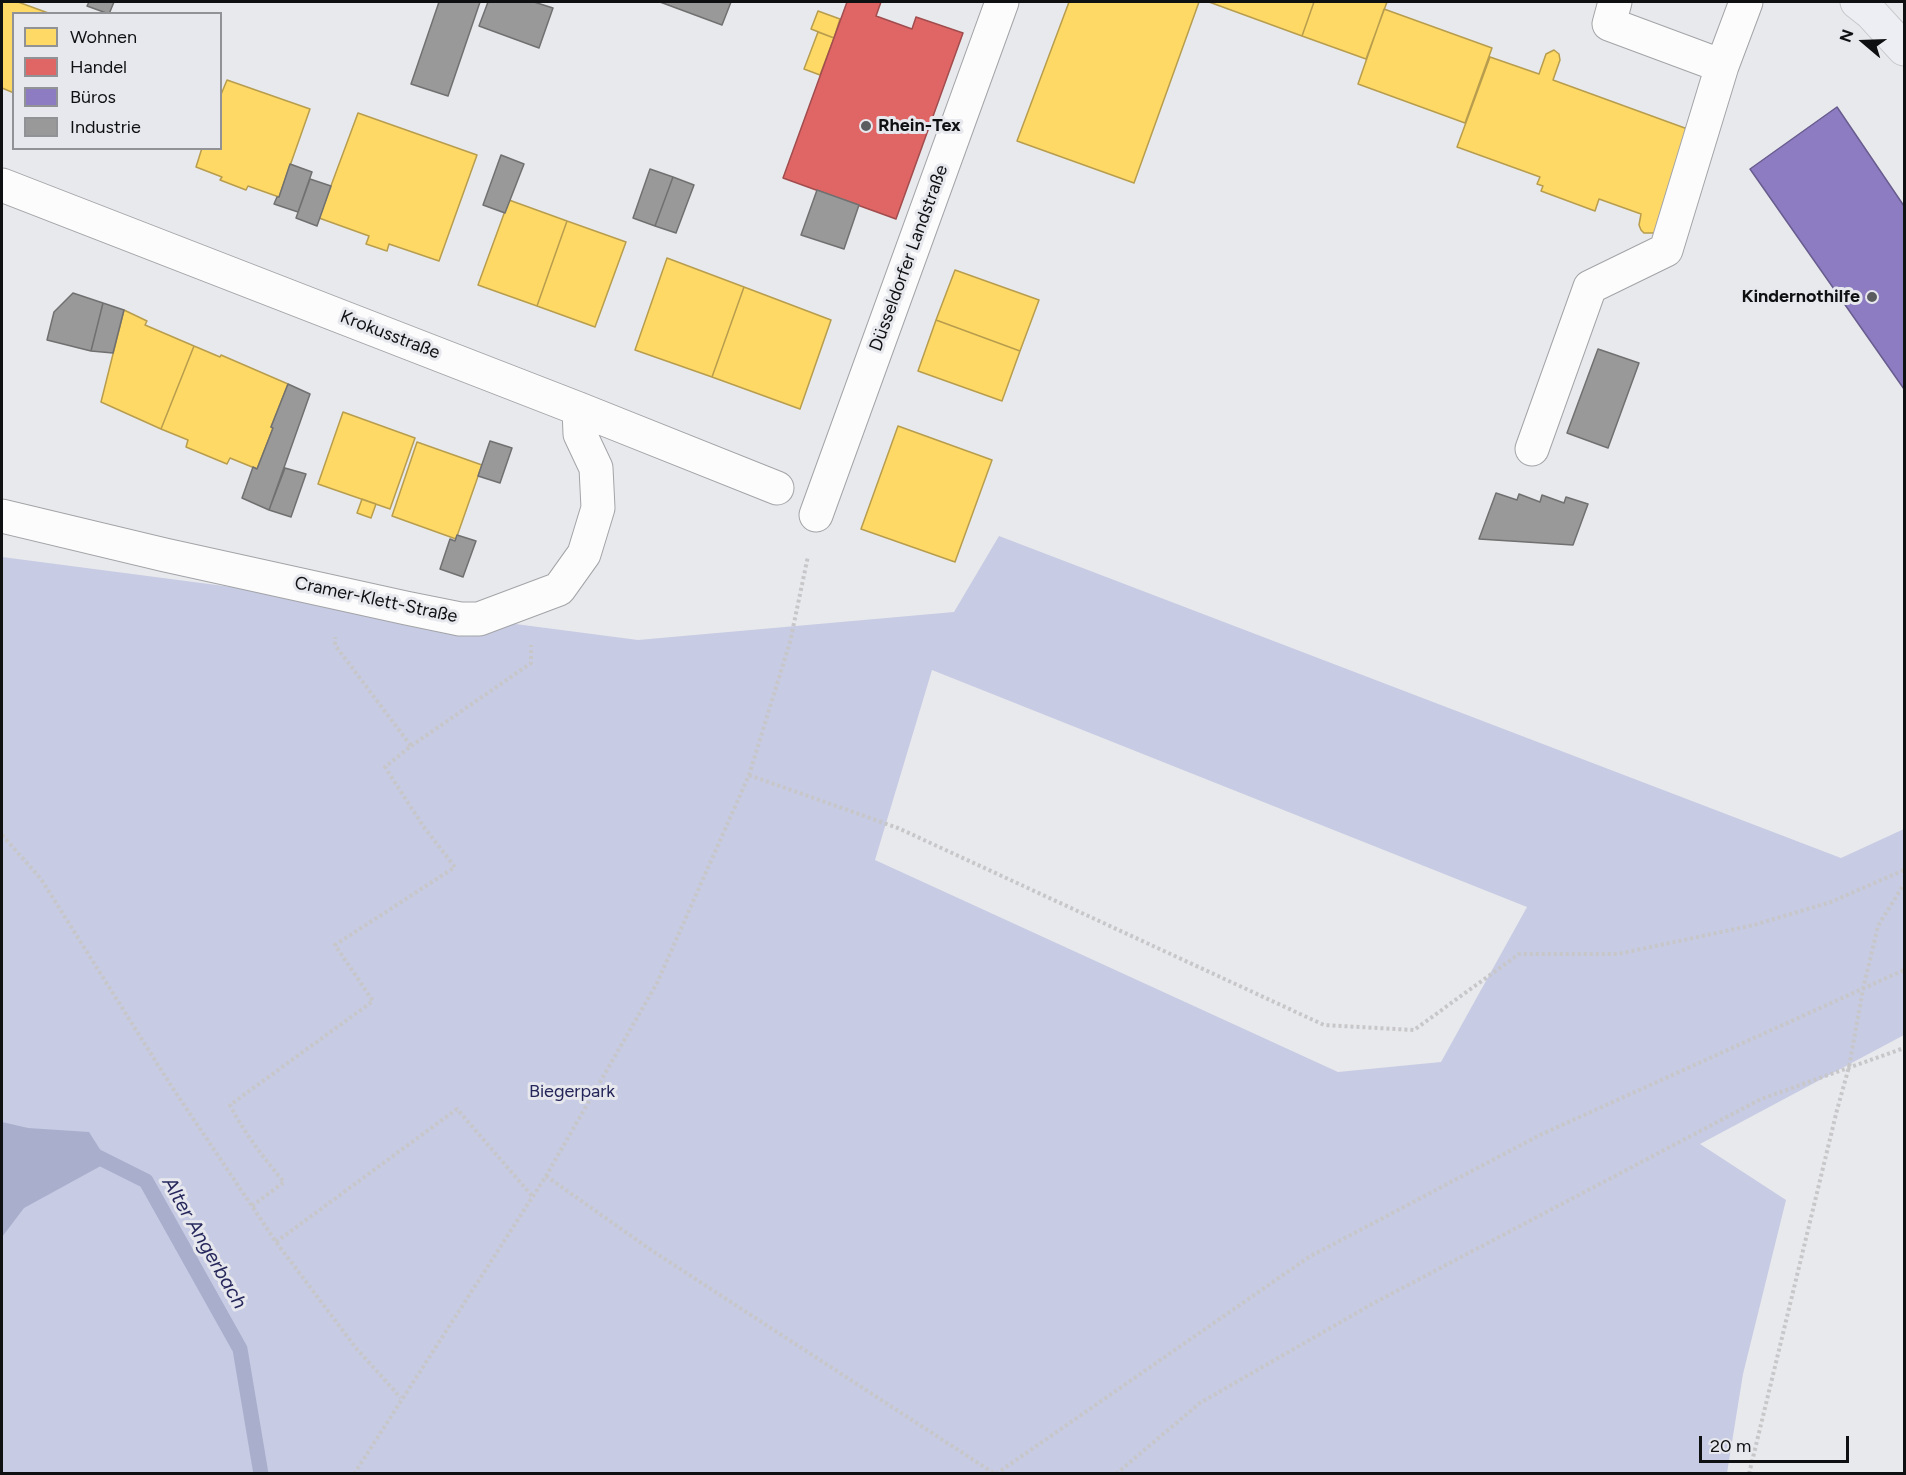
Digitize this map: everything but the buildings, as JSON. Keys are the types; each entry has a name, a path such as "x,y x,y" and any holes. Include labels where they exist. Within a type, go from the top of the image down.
{"main road":[{"path":"1857,2 1871,13 1905,49"}],"street":[{"name":"Düsseldorfer Landstraße","path":"816,515 1002,2"},
{"path":"1615,2 1609,24 1722,66"},
{"path":"1532,449 1590,286 1666,250 1722,66 1746,2"},
{"name":"Krokusstraße","path":"2,185 777,488"},
{"name":"Cramer-Klett-Straße","path":"2,516 335,593 460,619 479,620 559,589 584,554 598,508 596,468 580,434 579,409"}],"path":[{"path":"354,1473 546,1176 657,982 749,775 790,642 816,515"},
{"path":"335,593 335,645 411,746"},
{"path":"252,1206 284,1182 237,1120 230,1105 373,1001 335,945 455,867 423,826 386,767 411,746 531,663 531,599"},
{"path":"749,775 898,828 1324,1025 1414,1030 1519,954 1618,954 1754,925 1831,902 1905,870"},
{"path":"2,835 41,879 170,1084 276,1242 356,1348 401,1398"},
{"path":"1749,1473 1849,1067 1863,989 1878,926 1905,884"},
{"path":"546,1176 651,1250 995,1473 1309,1257 1540,1135 1905,970"},
{"path":"1116,1473 1200,1404 1372,1304 1761,1099 1905,1048"},
{"path":"276,1242 457,1109 533,1197"}],"green space":[{"name":"Biegerpark","path":"999,536 1841,858 1904,829 1904,1035 1700,1144 1786,1200 1743,1374 1727,1473 2,1474 2,557 638,640 954,612","holes":["932,670 1527,907 1441,1062 1338,1072 875,860"]}],"shaded area":[{"path":"2,1122 28,1128 89,1132 108,1162 24,1208 2,1237"}],"waterway":[{"name":"Alter Angerbach","path":"90,1153 146,1181 240,1349 261,1474"}],"place":[{"name":"Rhein-Tex","path":"866,126"},
{"name":"Kindernothilfe","path":"1872,297"}]}
